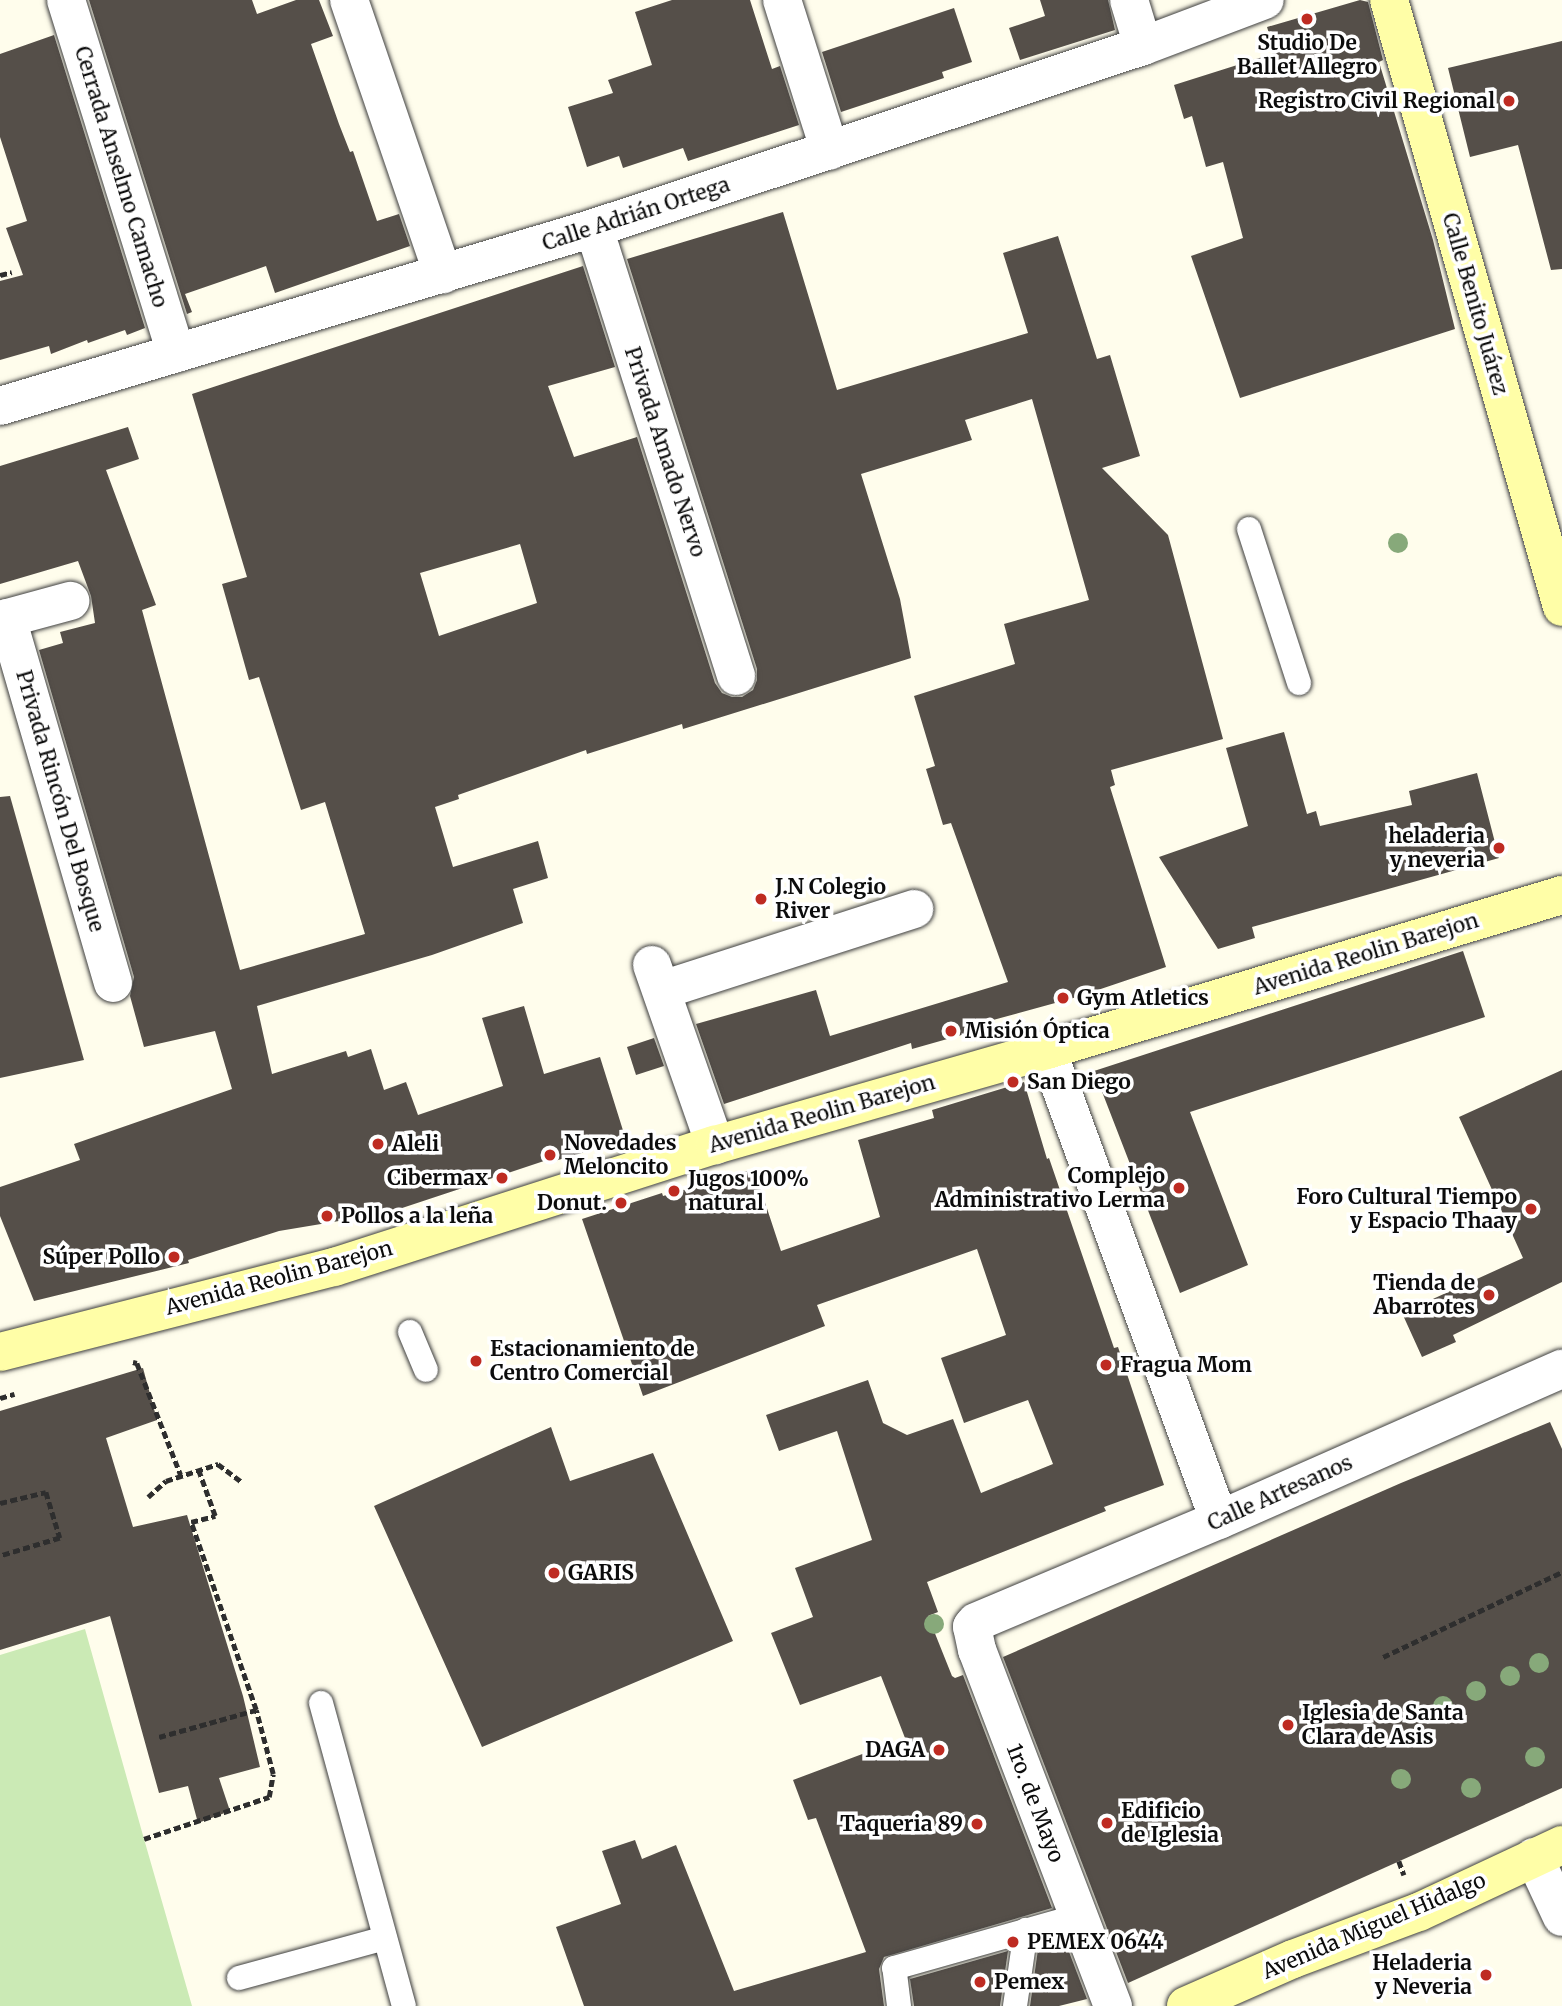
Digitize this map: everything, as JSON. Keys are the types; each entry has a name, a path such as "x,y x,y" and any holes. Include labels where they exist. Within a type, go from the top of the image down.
{"main road":[{"name":"Calle Benito Juárez","path":"1389,0 1562,607"},
{"name":"Avenida Reolin Barejon","path":"0,1352 334,1267 715,1145 1047,1050 1562,895"},
{"name":"Avenida Miguel Hidalgo","path":"1186,2006 1293,1959 1419,1912 1548,1851"}],"street":[{"name":"Cerrada Anselmo Camacho","path":"66,0 176,353"},
{"path":"349,0 443,274"},
{"path":"782,0 830,151"},
{"path":"1129,0 1143,46"},
{"name":"Calle Adrián Ortega","path":"0,406 594,228 1143,46 1265,0"},
{"name":"Privada Amado Nervo","path":"594,228 736,676"},
{"name":"Privada Rincón Del Bosque","path":"70,601 4,619 113,983"},
{"path":"715,1145 657,977 914,909"},
{"path":"1047,1050 1219,1520"},
{"name":"Calle Artesanos","path":"997,1613 1219,1520 1562,1369"},
{"name":"1ro. de Mayo","path":"997,1613 976,1622 972,1628 972,1639 1113,2006"},
{"path":"1548,1851 1562,1917"}],"lane":[{"path":"1250,529 1300,683"},
{"path":"410,1332 426,1370"},
{"path":"321,1703 404,2006"},
{"path":"900,2006 894,1968 1078,1916"},
{"path":"1015,2006 1026,1930"},
{"path":"239,1978 384,1938"}],"path":[{"path":"0,275 12,272"},
{"path":"125,1361 137,1363 181,1475"},
{"path":"0,1398 25,1391"},
{"path":"148,1497 166,1481 218,1464 242,1482"},
{"path":"144,1839 269,1797 274,1774 256,1710 191,1522 215,1516 198,1469"},
{"path":"0,1503 46,1492 60,1538 0,1556"},
{"path":"1383,1657 1562,1572"},
{"path":"159,1737 256,1710"}],"green space":[{"path":"85,1629 192,2006 0,2006 0,1655"}],"building":[{"path":"89,0 252,0 257,14 296,0 319,0 333,36 311,44 339,124 350,152 353,151 377,221 399,214 410,246 275,293 266,266 185,294 192,312 187,314"},
{"path":"672,0 750,0 772,69 780,66 799,125 688,161 683,148 623,168 619,156 587,167 568,107 613,93 608,80 652,65 635,12"},
{"path":"1040,0 1108,0 1115,30 1020,60 1009,28 1045,16"},
{"path":"1360,0 1368,2 1383,60 1379,62 1433,240 1455,329 1240,398 1191,256 1243,238 1223,162 1206,167 1192,116 1184,119 1174,85 1275,53 1267,27"},
{"path":"954,8 972,62 942,72 944,78 841,112 822,52"},
{"path":"54,35 145,328 127,335 125,330 88,343 87,340 51,354 49,346 0,360 0,281 23,275 6,228 27,221 0,137 0,54"},
{"name":"Registro Civil Regional","path":"1562,41 1562,269 1551,270 1518,145 1470,157 1448,68"},
{"path":"783,212 837,390 1028,333 1003,253 1058,236 1097,359 1110,355 1140,456 1102,468 1168,535 1223,739 1111,770 1115,785 1110,787 1166,967 1077,997 964,1028 965,1034 912,1049 911,1043 724,1104 696,1024 816,990 830,1036 1008,982 951,823 943,825 926,769 935,766 914,696 1015,664 1004,624 1089,600 1032,399 965,420 972,440 861,474 900,599 911,658 683,729 682,724 587,754 586,750 458,795 459,799 435,807 453,867 538,841 548,878 513,889 523,923 432,955 257,1006 272,1074 346,1051 348,1057 371,1049 384,1090 406,1082 418,1115 503,1086 482,1018 524,1006 544,1074 600,1057 626,1140 548,1163 547,1160 387,1213 279,1231 188,1260 189,1263 34,1301 0,1216 0,1187 80,1160 74,1144 232,1089 215,1031 144,1047 130,996 134,977 39,650 63,643 60,632 95,623 91,596 78,561 0,584 0,466 128,427 139,459 106,470 156,605 142,610 240,970 365,934 325,802 301,810 259,677 249,680 222,584 247,577 192,394 583,266 615,367 548,386 574,457 637,437 715,683 722,693 742,697 753,690 757,669 627,259","holes":["520,544 537,603 439,636 420,573"]},
{"path":"1284,732 1307,814 1316,811 1320,826 1412,805 1409,791 1477,773 1499,858 1252,927 1255,938 1218,949 1159,857 1248,826 1226,748"},
{"path":"10,796 84,1060 0,1078 0,797"},
{"name":"Complejo Administrativo Lerma","path":"1463,951 1485,1017 1190,1112 1248,1265 1180,1293 1094,1071"},
{"path":"654,1038 664,1066 636,1075 627,1047"},
{"name":"Foro Cultural Tiempo y Espacio Thaay","path":"1562,1070 1562,1282 1453,1335 1456,1342 1422,1357 1402,1313 1523,1258 1459,1117"},
{"path":"1024,1082 1047,1159 1049,1158 1114,1348 1118,1347 1164,1485 1104,1507 1106,1511 927,1582 938,1612 928,1616 952,1676 955,1678 963,1675 1052,1908 884,1957 879,1969 884,2006 584,2006 556,1927 621,1904 602,1851 635,1840 642,1859 676,1845 734,1991 866,1952 816,1818 808,1820 793,1780 905,1738 881,1676 800,1705 771,1633 813,1617 795,1568 872,1540 837,1431 779,1451 766,1415 868,1380 883,1423 907,1435 953,1419 981,1493 1053,1464 1028,1400 964,1423 941,1358 1006,1335 977,1249 817,1305 825,1326 643,1396 582,1219 662,1193 663,1196 754,1169 781,1251 880,1217 858,1140 934,1118 932,1110"},
{"path":"143,1368 157,1420 106,1438 133,1527 187,1515 243,1696 260,1767 219,1778 230,1811 198,1823 188,1786 159,1793 110,1616 0,1650 0,1411"},
{"name":"Iglesia de Santa Clara de Asis","path":"1550,1422 1562,1449 1562,1788 1128,1983 1003,1657 1401,1483"},
{"name":"GARIS","path":"551,1427 570,1481 653,1453 733,1641 482,1747 374,1506"},
{"path":"1063,1936 1087,1999 1059,2006 1030,2006 1039,1942"},
{"path":"1008,1951 1000,2006 914,2006 910,1979"}],"place":[{"name":"Studio De Ballet Allegro","path":"1307,19"},
{"name":"Registro Civil Regional","path":"1509,101"},
{"name":"heladeria y neveria","path":"1499,848"},
{"name":"J.N Colegio River","path":"761,899"},
{"name":"Gym Atletics","path":"1063,998"},
{"name":"Misión Óptica","path":"951,1031"},
{"name":"San Diego","path":"1013,1082"},
{"name":"Aleli","path":"378,1144"},
{"name":"Novedades Meloncito","path":"550,1155"},
{"name":"Cibermax","path":"502,1178"},
{"name":"Complejo Administrativo Lerma","path":"1179,1188"},
{"name":"Jugos 100% natural","path":"674,1191"},
{"name":"Donut.","path":"621,1203"},
{"name":"Foro Cultural Tiempo y Espacio Thaay","path":"1531,1209"},
{"name":"Pollos a la leña","path":"327,1216"},
{"name":"Súper Pollo","path":"174,1257"},
{"name":"Tienda de Abarrotes","path":"1489,1295"},
{"name":"Estacionamiento de Centro Comercial","path":"476,1361"},
{"name":"Fragua Mom","path":"1106,1365"},
{"name":"GARIS","path":"554,1573"},
{"name":"Iglesia de Santa Clara de Asis","path":"1288,1725"},
{"name":"DAGA","path":"939,1750"},
{"name":"Edificio de Iglesia","path":"1107,1823"},
{"name":"Taqueria 89","path":"977,1824"},
{"name":"PEMEX 0644","path":"1013,1942"},
{"name":"Heladeria y Neveria","path":"1486,1975"},
{"name":"Pemex","path":"980,1982"}]}
